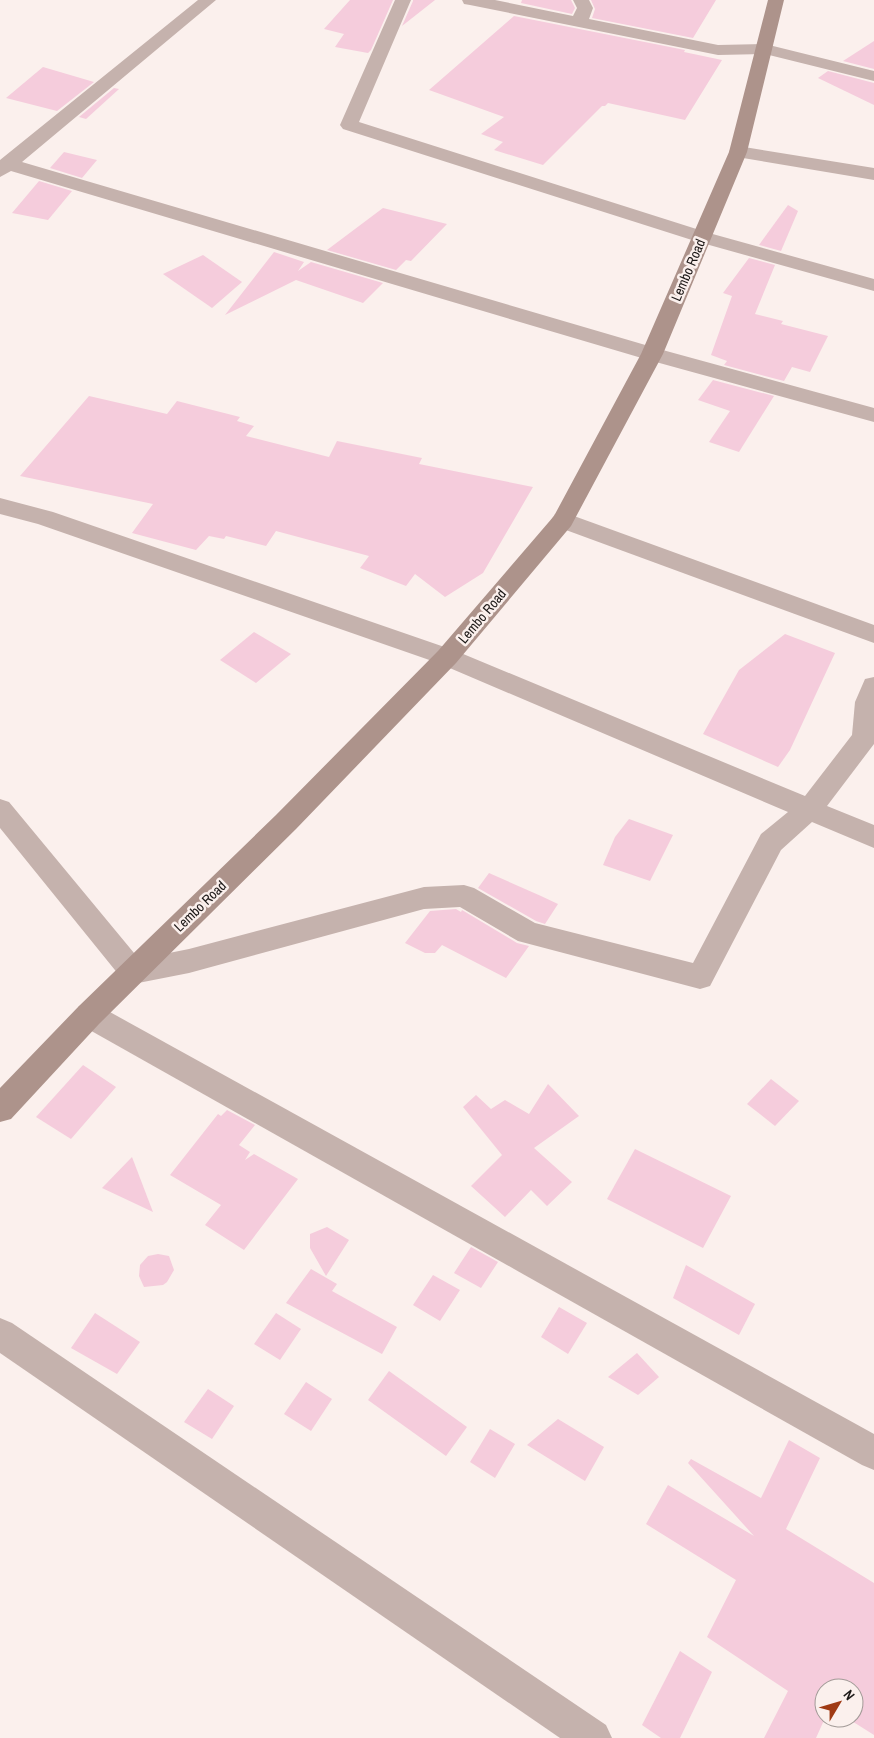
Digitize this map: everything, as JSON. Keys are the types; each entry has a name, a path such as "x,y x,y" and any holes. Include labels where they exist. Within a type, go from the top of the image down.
{"street":[{"path":"3,168 208,0"},
{"path":"403,0 349,125 702,237 874,285"},
{"path":"470,0 718,50 765,49 874,76"},
{"path":"578,23 585,8 581,0"},
{"name":"Lembo Road","path":"0,1109 89,1016 286,822 448,657 563,520 652,354 738,152 776,0"},
{"path":"738,152 874,174"},
{"path":"3,168 652,354 874,415"},
{"path":"0,506 45,518 448,657 874,837"},
{"path":"563,520 874,634"},
{"path":"0,809 133,972 189,961 424,898 464,896 528,933 700,977 771,842 810,809 869,734 868,702 874,686"},
{"path":"89,1016 874,1453"},
{"path":"0,1334 592,1738"}],"building":[{"path":"350,0 393,0 368,53 335,47 344,34 324,29"},
{"path":"435,0 402,26 413,1"},
{"path":"522,0 571,0 575,8 572,14 521,3"},
{"path":"591,0 716,0 693,38 592,18 595,9"},
{"path":"514,16 685,50 684,52 722,60 685,120 608,103 602,106 543,165 494,150 503,142 481,134 504,117 429,90"},
{"path":"874,41 874,69 843,61"},
{"path":"43,67 94,82 57,111 6,98"},
{"path":"828,71 874,83 874,105 818,78"},
{"path":"114,88 119,89 86,119 79,117"},
{"path":"64,152 97,160 82,178 50,168"},
{"path":"39,181 72,191 48,220 12,213"},
{"path":"788,205 798,211 781,251 759,245"},
{"path":"383,208 447,224 411,261 406,260 396,270 327,250"},
{"path":"274,252 304,262 298,271 311,262 383,283 363,303 296,280 225,315"},
{"path":"203,255 242,282 212,308 163,274"},
{"path":"749,258 775,265 755,314 783,321 781,324 828,336 810,372 792,367 784,381 724,365 727,361 711,355 732,296 723,293"},
{"path":"713,380 774,396 739,452 709,442 730,411 698,400"},
{"path":"89,396 167,414 177,401 240,417 237,421 254,426 246,436 329,457 337,441 422,458 419,464 533,487 483,573 445,597 415,574 406,586 360,568 369,556 276,531 266,546 226,536 224,539 209,536 196,550 132,533 153,504 20,476"},
{"path":"254,632 291,654 256,683 220,660"},
{"path":"785,634 835,653 790,750 778,767 703,734 739,670"},
{"path":"629,819 673,835 650,881 603,865 615,837"},
{"path":"489,873 558,904 545,924 536,921 478,888"},
{"path":"456,909 461,912 462,910 517,943 529,946 506,978 442,945 435,953 425,953 405,943 430,911"},
{"path":"83,1065 116,1087 71,1139 36,1117"},
{"path":"771,1079 799,1101 775,1126 747,1104"},
{"path":"548,1084 579,1116 534,1148 572,1182 547,1206 531,1190 505,1217 471,1186 502,1155 463,1107 476,1095 491,1109 505,1100 529,1114"},
{"path":"227,1110 255,1125 239,1145 250,1152 245,1160 254,1154 298,1179 244,1250 205,1225 221,1205 170,1175 218,1114 221,1116"},
{"path":"635,1149 731,1196 703,1248 607,1199"},
{"path":"132,1157 153,1212 102,1188"},
{"path":"327,1227 349,1240 326,1276 310,1248 310,1234"},
{"path":"471,1247 498,1262 481,1288 454,1273"},
{"path":"158,1254 169,1256 174,1270 163,1285 144,1287 139,1276 140,1265 148,1256"},
{"path":"686,1265 755,1304 739,1335 673,1298"},
{"path":"311,1269 337,1284 332,1291 397,1327 382,1354 286,1303"},
{"path":"433,1275 460,1290 440,1321 413,1305"},
{"path":"559,1307 587,1323 568,1354 541,1337"},
{"path":"95,1313 140,1342 117,1374 71,1348"},
{"path":"276,1313 301,1329 280,1360 254,1344"},
{"path":"637,1353 659,1377 638,1395 608,1377"},
{"path":"389,1371 467,1427 446,1456 368,1400"},
{"path":"306,1382 332,1399 311,1431 284,1414"},
{"path":"208,1389 234,1406 212,1439 184,1422"},
{"path":"558,1419 604,1447 585,1481 527,1445"},
{"path":"490,1429 515,1444 495,1478 470,1462"},
{"path":"789,1440 820,1458 786,1529 874,1583 874,1735 863,1728 864,1678 814,1678 814,1728 820,1728 816,1738 764,1738 788,1691 707,1637 736,1580 646,1524 668,1485 754,1536 688,1463 691,1459 761,1498"},
{"path":"680,1651 712,1672 680,1738 661,1738 642,1725"}]}
